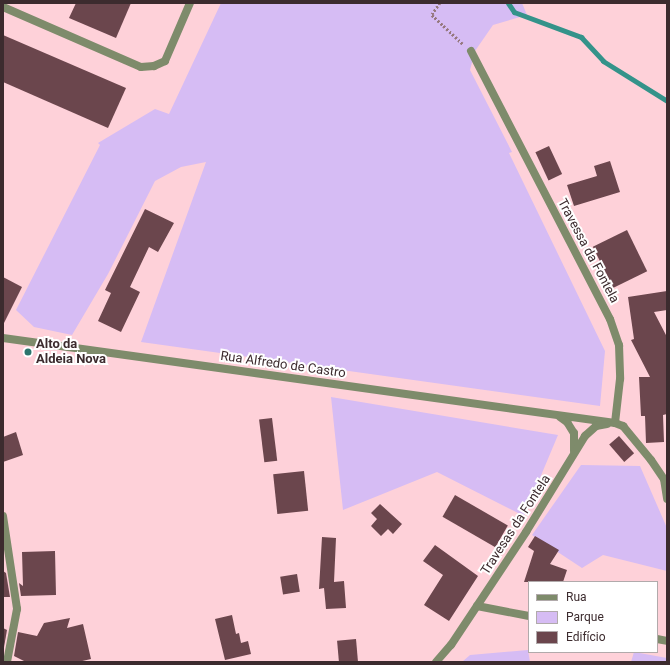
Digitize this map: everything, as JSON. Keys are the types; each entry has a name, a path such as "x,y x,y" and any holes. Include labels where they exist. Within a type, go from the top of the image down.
{"street":[{"path":"3,6 141,67 154,66 165,61 190,3"},
{"name":"Travessa da Fontela","path":"471,51 610,319 619,345 620,379 615,423"},
{"name":"Rua Alfredo de Castro","path":"3,338 615,423"},
{"path":"559,416 567,422 574,433 574,455"},
{"path":"574,455 585,436 596,426 615,423 623,426 651,460 664,479 667,499"},
{"name":"Travesas da Fontela","path":"436,662 451,645 477,606 574,455"},
{"path":"3,516 17,609 7,662"},
{"path":"477,606 528,616"}],"path":[{"path":"440,3 432,15 471,51"}],"green space":[{"path":"221,3 522,3 527,15 493,25 475,51 470,70 512,152 509,153 605,351 600,406 141,342 206,162 181,167 155,181 108,274 72,335 34,327 16,310 100,145 98,143 155,109 169,114"},
{"path":"331,397 558,435 524,516 437,472 343,510"},
{"path":"581,465 640,466 667,528 667,571 603,555 582,568 532,535"},
{"path":"528,650 530,662 462,662 470,655"},
{"path":"634,653 667,658 667,662 631,662"}],"building":[{"path":"76,3 131,3 116,38 69,18"},
{"path":"3,35 126,88 108,128 3,82"},
{"path":"549,146 562,174 549,180 535,152"},
{"path":"610,161 620,192 574,206 567,185 597,176 594,166"},
{"path":"145,209 174,223 158,252 149,247 130,287 140,292 121,332 98,321 111,293 105,290"},
{"path":"627,230 647,271 613,288 593,247"},
{"path":"3,277 22,287 3,325"},
{"path":"667,291 667,310 654,312 667,337 667,414 663,415 664,442 646,443 645,416 641,416 639,377 650,377 631,340 634,339 628,297"},
{"path":"272,418 277,461 264,462 259,420"},
{"path":"16,432 23,455 3,462 3,437"},
{"path":"619,436 634,453 624,462 609,445"},
{"path":"304,471 308,511 277,514 273,474"},
{"path":"455,495 508,526 495,547 443,517"},
{"path":"380,504 402,524 393,534 388,529 381,536 371,526 377,519 371,513"},
{"path":"535,536 559,550 550,564 567,570 563,581 524,582 534,551 528,547"},
{"path":"322,537 336,538 334,582 344,581 346,608 326,609 324,588 319,589"},
{"path":"435,545 478,576 449,621 424,605 443,575 423,561"},
{"path":"55,551 56,595 21,596 19,583 23,586 22,552"},
{"path":"3,571 6,573 10,597 3,597"},
{"path":"297,574 300,592 283,594 280,577"},
{"path":"232,615 236,634 239,633 241,643 248,641 251,654 225,660 215,619"},
{"path":"70,618 67,628 83,624 91,659 78,662 26,662 14,656 18,632 37,636 44,623"},
{"path":"3,628 7,630 3,653"},
{"path":"356,639 358,662 339,662 337,641"}],"waterway":[{"path":"508,3 514,12 581,37 603,61 667,101"}],"place":[{"name":"Alto da Aldeia Nova","path":"28,352"}]}
